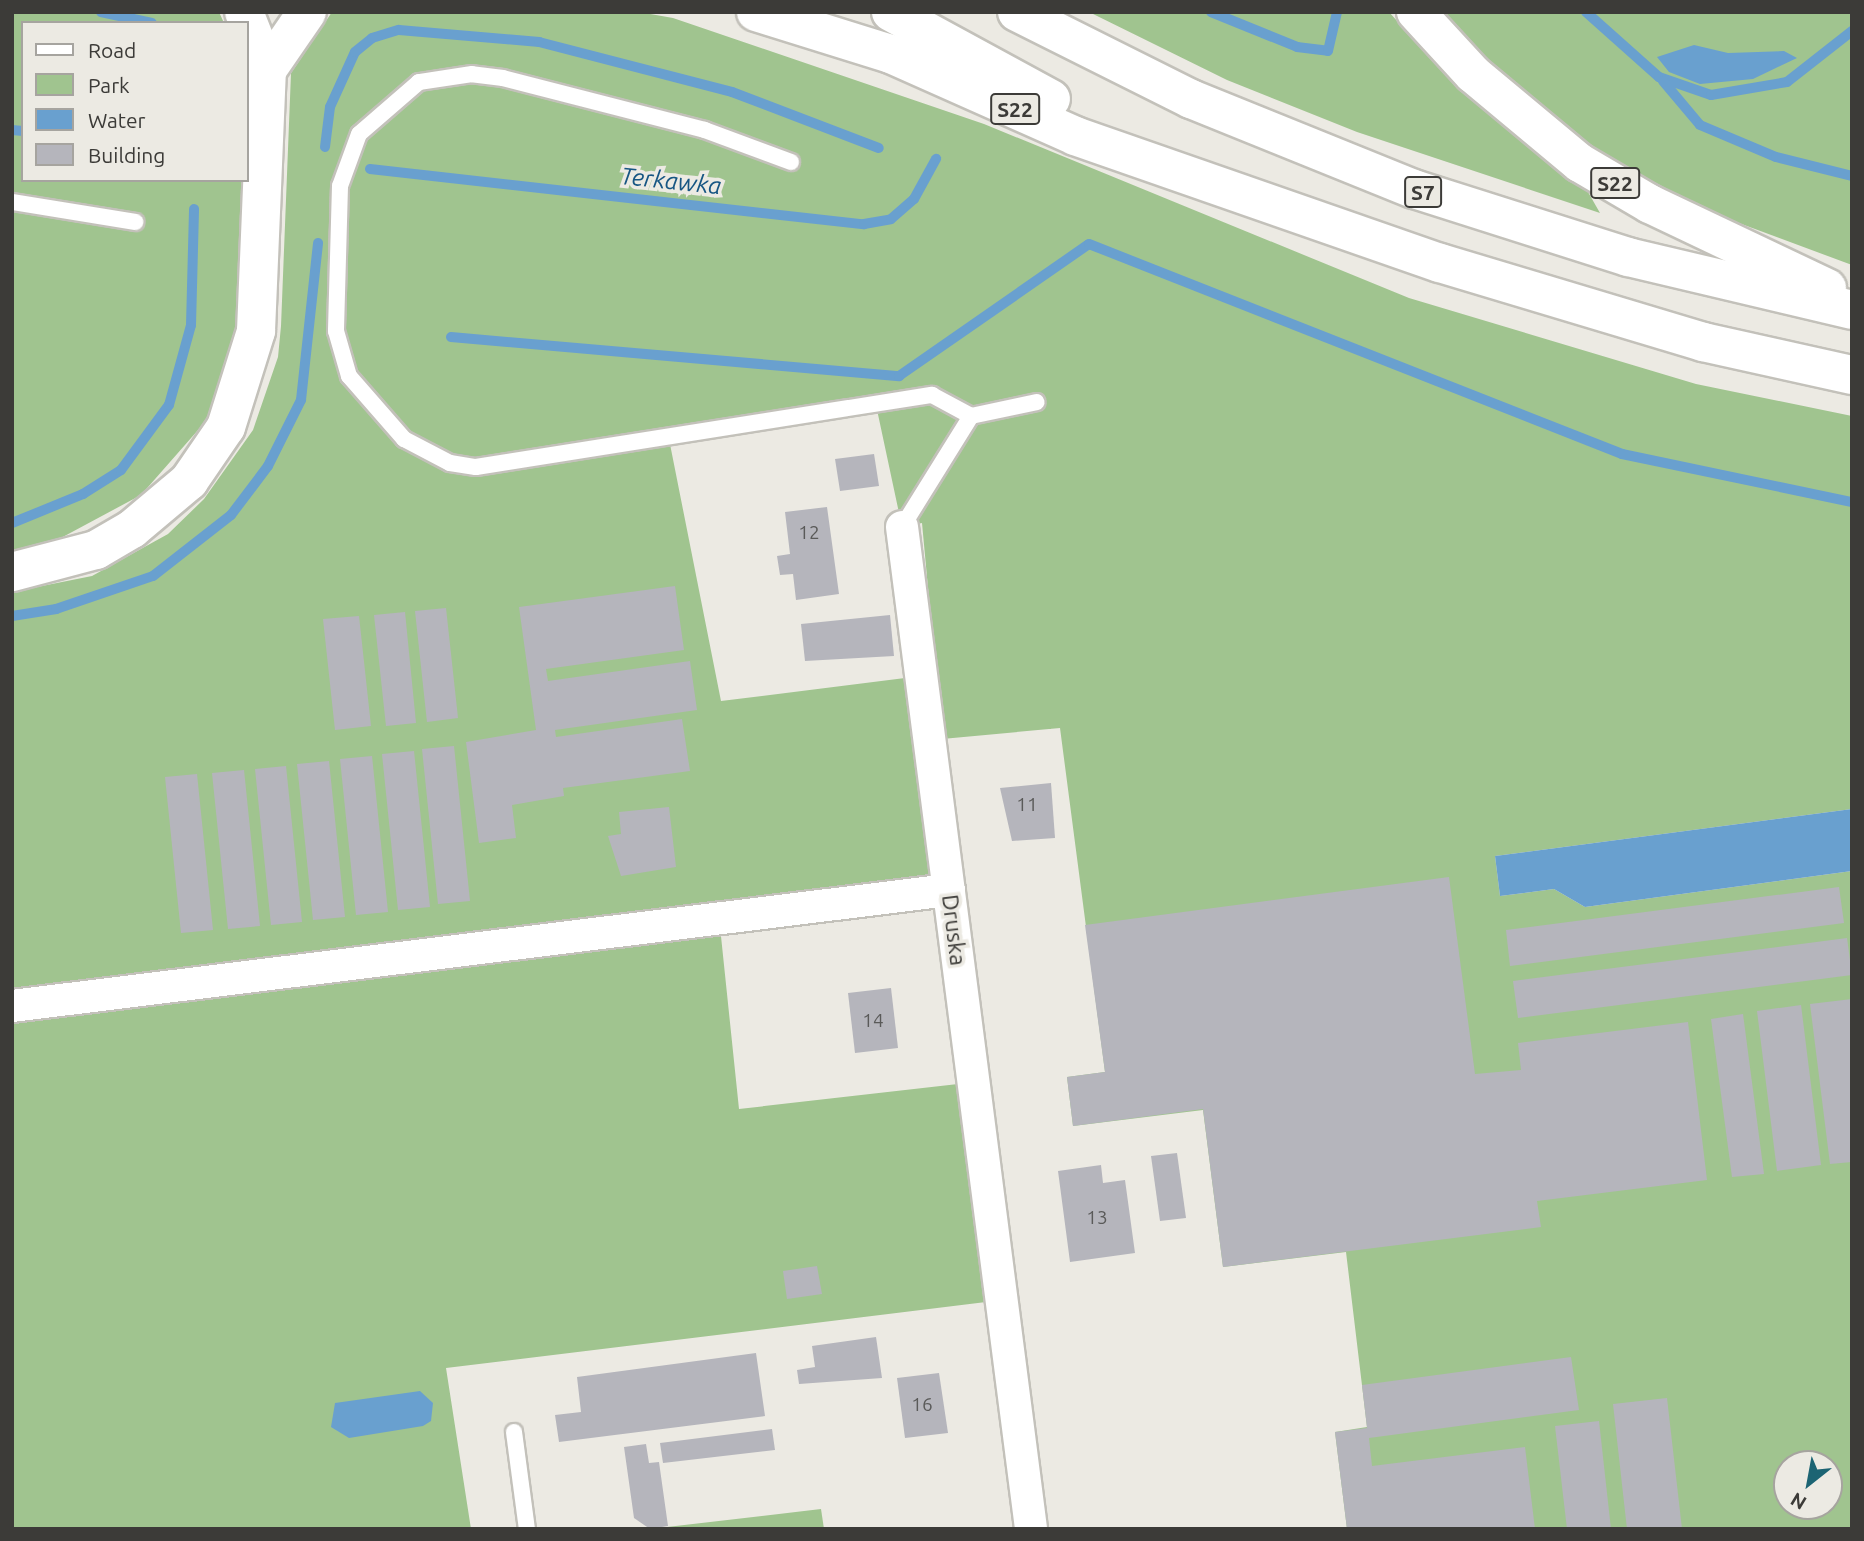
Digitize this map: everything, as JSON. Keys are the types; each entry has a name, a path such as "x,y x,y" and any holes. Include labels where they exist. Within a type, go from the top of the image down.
{"highway":[{"path":"267,70 307,12"},
{"name":"S22","path":"756,12 891,54 1075,136 1216,180"},
{"path":"891,12 1216,180 1578,308 1852,375"},
{"name":"S7","path":"1017,12 1191,99 1414,189 1628,257 1852,310"},
{"name":"S22","path":"1416,12 1473,75 1580,163 1720,239 1852,299"},
{"path":"12,572 96,550 132,529 189,481 226,427 257,331 267,70 248,22"}],"street":[{"name":"Druska","path":"902,527 1031,1529"},
{"path":"12,1006 949,890"}],"lane":[{"path":"791,162 705,130 503,78 472,74 419,82 359,134 340,186 336,331 349,376 404,439 450,463 476,467 932,395 971,416 1037,402"},
{"path":"12,202 135,222"},
{"name":"Druska","path":"902,527 971,416"},
{"path":"514,1432 527,1529"}],"green space":[{"path":"12,12 219,12 223,21 21,21 21,182 243,182 243,295 228,369 206,421 141,495 59,539 12,551"},
{"path":"332,12 639,12 673,18 984,124 1409,298 1696,384 1852,416 1852,809 1495,856 1500,896 1554,889 1585,907 1852,871 1852,1529 1347,1529 1335,1432 1367,1427 1346,1252 1223,1267 1203,1110 1073,1126 1067,1077 1105,1072 1060,728 942,739 922,523 902,527 876,405 669,439 721,701 905,678 934,891 719,917 739,1109 958,1084 986,1302 446,1368 471,1529 12,1529 12,592 92,576 168,534 204,499 253,430 278,357 291,73"},
{"path":"1089,12 1389,12 1443,72 1588,192 1600,213 1357,132 1227,80"},
{"path":"1439,12 1852,12 1852,265 1709,212 1594,150 1491,67"},
{"path":"821,1509 824,1529 650,1529"}],"water":[{"path":"1694,45 1728,53 1784,51 1797,58 1753,79 1700,84 1669,72 1657,57"},
{"path":"1852,809 1852,871 1585,907 1554,889 1500,896 1495,856"},
{"path":"420,1391 433,1403 431,1421 423,1426 349,1438 331,1427 335,1403"}],"building":[{"path":"874,454 879,486 840,491 835,459"},
{"path":"827,507 839,594 796,600 793,574 780,575 777,556 790,554 785,512"},
{"path":"675,586 684,650 546,669 548,681 690,661 697,710 555,730 556,737 682,719 690,771 563,788 564,796 512,805 516,838 479,843 466,742 536,730 519,607"},
{"path":"446,608 458,718 427,722 415,611"},
{"path":"405,612 416,723 386,726 374,615"},
{"path":"890,615 894,656 805,661 801,624"},
{"path":"359,616 371,726 335,730 323,619"},
{"path":"454,746 470,901 438,904 422,749"},
{"path":"414,751 430,907 398,910 382,754"},
{"path":"372,756 388,912 356,915 340,759"},
{"path":"329,761 345,917 313,920 297,764"},
{"path":"286,766 302,922 271,925 255,769"},
{"path":"244,770 260,926 228,929 212,773"},
{"path":"197,774 213,930 181,933 165,777"},
{"path":"1051,783 1055,838 1012,841 1000,788"},
{"path":"669,807 676,867 621,876 608,836 621,834 619,812"},
{"path":"1449,877 1475,1074 1521,1070 1518,1043 1688,1022 1707,1180 1537,1201 1541,1227 1223,1267 1203,1109 1073,1126 1067,1077 1105,1072 1085,925"},
{"path":"1839,887 1844,923 1510,966 1506,930"},
{"path":"1847,938 1852,975 1518,1018 1513,981"},
{"path":"891,988 898,1048 855,1053 848,993"},
{"path":"1852,999 1852,1162 1830,1164 1810,1004"},
{"path":"1801,1005 1821,1165 1777,1171 1757,1011"},
{"path":"1743,1014 1764,1174 1732,1177 1711,1019"},
{"path":"1177,1153 1186,1218 1160,1221 1151,1156"},
{"path":"1101,1165 1103,1183 1125,1180 1135,1253 1070,1262 1058,1171"},
{"path":"817,1266 822,1294 787,1299 783,1271"},
{"path":"876,1337 882,1378 799,1384 797,1370 815,1367 812,1346"},
{"path":"756,1353 765,1416 559,1442 555,1415 581,1412 577,1377"},
{"path":"1571,1357 1579,1410 1369,1438 1372,1466 1525,1447 1535,1529 1347,1529 1335,1432 1367,1428 1362,1385"},
{"path":"939,1373 948,1433 905,1438 897,1378"},
{"path":"1667,1398 1682,1529 1627,1529 1613,1404"},
{"path":"1599,1421 1611,1529 1567,1529 1555,1426"},
{"path":"772,1429 775,1450 663,1463 660,1443"},
{"path":"646,1444 649,1463 659,1462 668,1526 650,1529 634,1518 624,1447"}],"waterway":[{"path":"101,12 143,21"},
{"path":"1211,12 1297,47 1328,51 1337,12"},
{"name":"Terkawka","path":"1586,12 1659,77 1711,95 1787,82 1852,31"},
{"path":"325,147 330,107 355,52 372,38 399,30 539,42 732,92 879,148"},
{"path":"1663,81 1700,125 1776,157 1852,176"},
{"name":"Terkawka","path":"12,130 21,131"},
{"name":"Terkawka","path":"370,169 864,224 891,219 914,199 936,159"},
{"path":"12,523 83,494 121,470 169,405 191,325 194,209"},
{"path":"12,616 56,609 153,576 231,515 268,466 301,400 318,243"},
{"path":"451,337 899,376 1089,244 1622,454 1852,502"}]}
